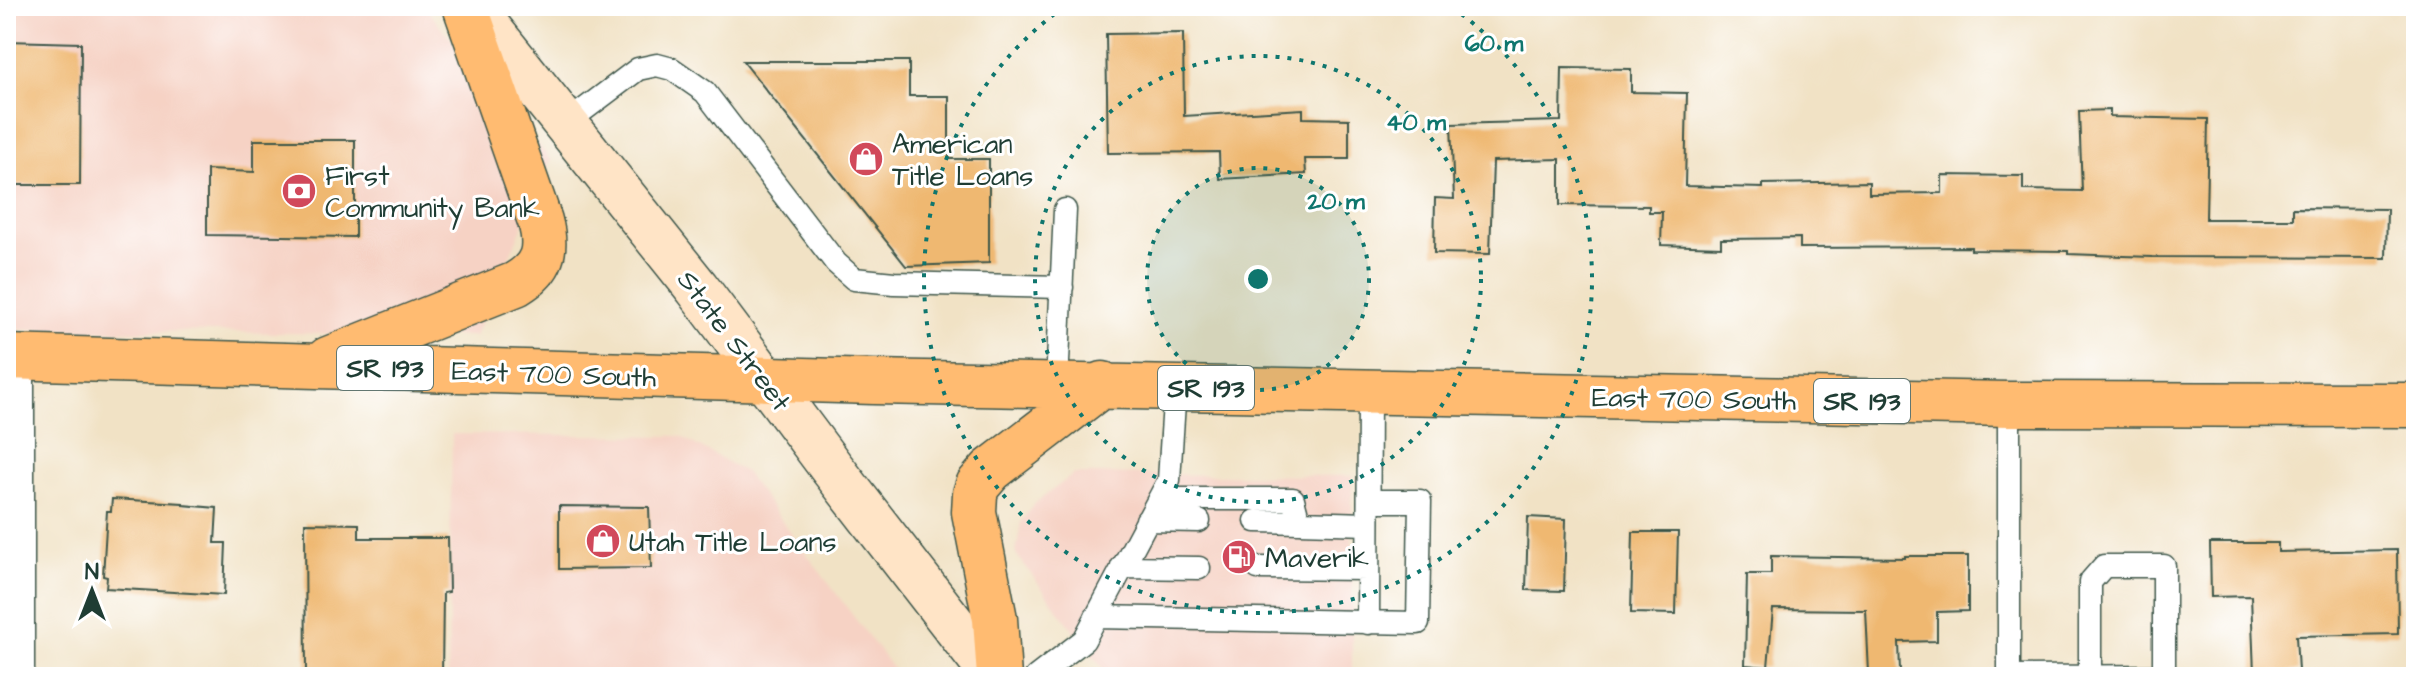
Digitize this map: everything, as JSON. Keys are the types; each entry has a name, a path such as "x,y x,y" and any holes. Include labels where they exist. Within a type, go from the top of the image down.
{"main road":[{"path":"311,366 516,284 535,271 541,262 544,244 540,221 465,6"},
{"name":"State Street","path":"471,6 697,288 765,378 980,630"},
{"name":"East 700 South","path":"15,358 1103,384"},
{"path":"997,677 980,630 974,512 978,485 991,470 1103,384"},
{"name":"SR 193","path":"1103,384 1175,387"},
{"name":"East 700 South","path":"1175,387 2009,404 2416,405"}],"lane":[{"path":"565,124 638,69 657,65 672,69 705,92 836,263 854,279 894,283 1062,287"},
{"path":"1057,384 1065,210"},
{"path":"15,358 23,677"},
{"path":"1036,677 1084,640 1169,480 1175,387"},
{"path":"1368,623 1369,391"},
{"path":"2009,404 2009,677 2164,676 2164,566 2104,566 2096,573 2090,582 2090,676"},
{"path":"1159,499 1293,499 1299,522"},
{"path":"1096,617 1418,623 1420,501 1299,522 1256,521"},
{"path":"1147,520 1199,521"},
{"path":"1122,567 1199,568"},
{"path":"1258,568 1368,569"}],"shaded area":[{"path":"6,6 424,6 551,160 475,336 6,329"},
{"path":"452,434 680,436 745,472 899,677 448,677"},
{"path":"1074,474 1352,476 1352,677 1109,677 1016,554 1021,522 1034,504"}],"building":[{"path":"1183,33 1184,116 1303,109 1303,118 1349,119 1349,159 1305,159 1306,174 1220,179 1219,152 1108,153 1106,34"},
{"path":"6,41 81,43 80,185 6,185"},
{"path":"743,61 909,61 909,96 949,96 949,159 989,159 989,263 906,266"},
{"path":"1562,68 1631,69 1631,92 1687,93 1685,186 1763,188 1763,184 1869,182 1869,194 1942,193 1942,175 2023,176 2023,190 2082,191 2079,111 2110,110 2110,117 2208,119 2206,219 2293,219 2293,208 2387,209 2386,258 2152,257 2068,254 2068,251 1971,250 1971,247 1800,248 1800,238 1721,239 1721,247 1661,245 1662,212 1649,212 1649,206 1560,205 1560,159 1493,161 1490,254 1434,253 1435,198 1454,199 1451,124 1561,121"},
{"path":"254,140 355,140 355,237 207,235 207,170 254,172"},
{"path":"112,499 217,508 215,543 226,543 224,595 106,588 107,577 103,576 107,511 111,511"},
{"path":"559,506 649,507 651,568 559,569"},
{"path":"1528,517 1566,519 1564,591 1526,590"},
{"path":"305,523 359,524 359,538 448,538 449,592 443,593 442,677 306,677"},
{"path":"1633,532 1678,532 1676,614 1631,613"},
{"path":"2210,543 2278,543 2278,552 2397,550 2398,634 2296,636 2298,671 2254,673 2251,596 2211,597"},
{"path":"1771,556 1968,556 1968,611 1937,612 1937,641 1899,642 1900,672 1869,673 1866,610 1773,609 1768,667 1745,665 1747,574 1771,574"}],"place":[{"name":"American Title Loans","path":"866,159"},
{"name":"First Community Bank","path":"299,191"},
{"name":"Utah Title Loans","path":"603,541"},
{"name":"Maverik","path":"1239,557"}]}
